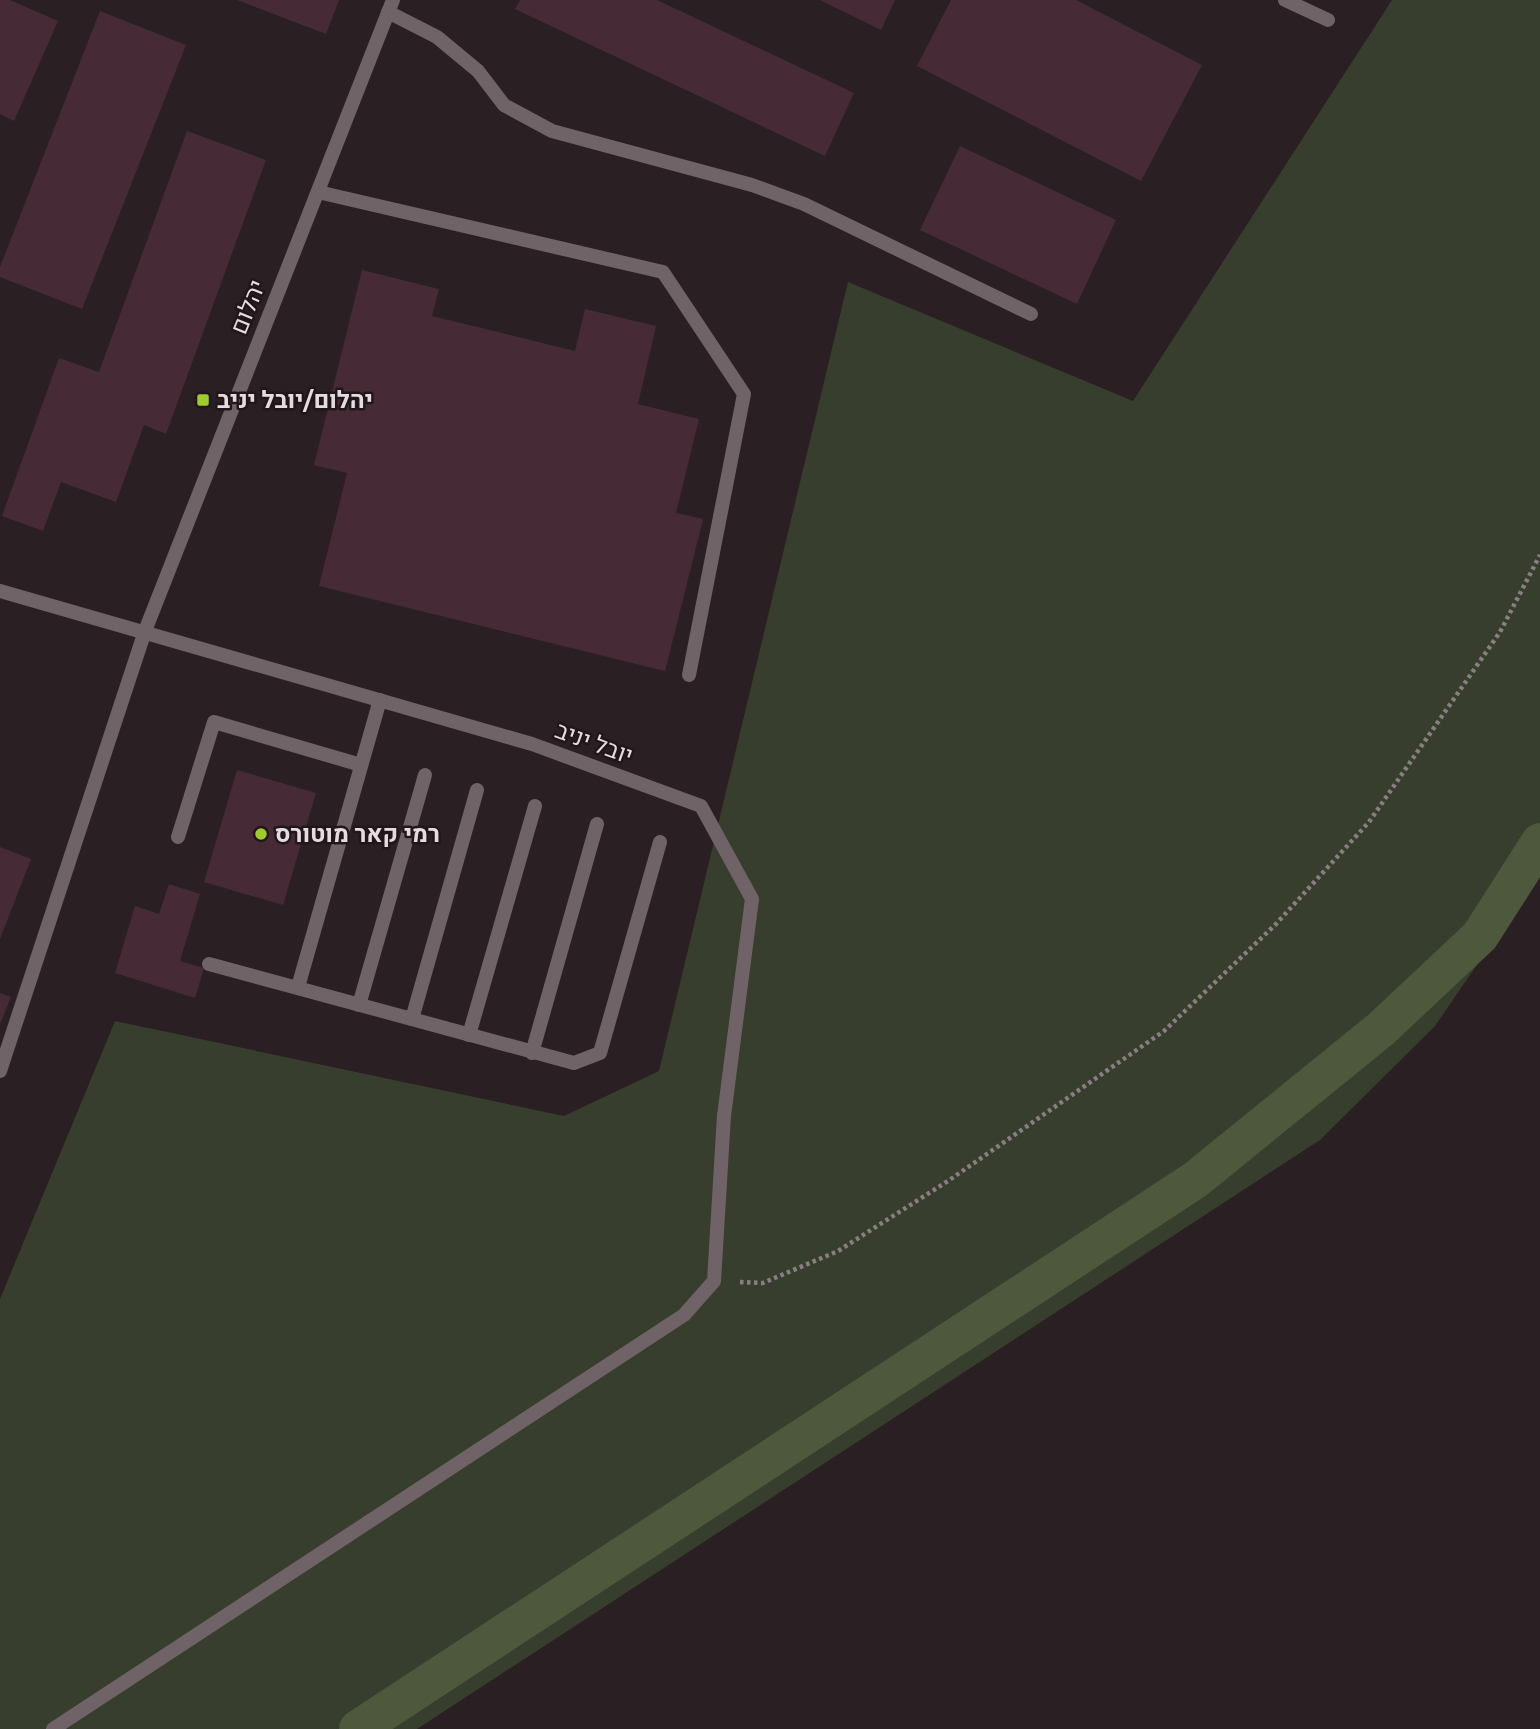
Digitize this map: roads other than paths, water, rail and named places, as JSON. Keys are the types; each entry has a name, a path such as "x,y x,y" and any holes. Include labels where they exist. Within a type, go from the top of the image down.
{"street":[{"path":"1285,0 1328,20"},
{"path":"391,6 438,37 478,71 504,105 552,131 752,185 804,204 1031,314"},
{"name":"יהלום","path":"0,1071 145,631 391,6"},
{"path":"318,192 663,272 744,394 690,676"},
{"name":"יובל יניב","path":"0,590 533,744 701,806 751,899 724,1116 714,1281 684,1315 53,1729"},
{"path":"298,987 380,700"},
{"path":"178,837 214,722 360,765"},
{"path":"359,1005 425,775"},
{"path":"412,1019 477,790"},
{"path":"469,1035 534,806"},
{"path":"532,1053 597,824"},
{"path":"209,964 575,1063 600,1053 660,842"}],"waterway":[{"path":"358,1729 1195,1180 1381,1029 1480,936 1540,842"}],"place":[{"name":"יהלום/יובל יניב","path":"203,400"},
{"name":"רמי קאר מוטורס","path":"261,834"}]}
